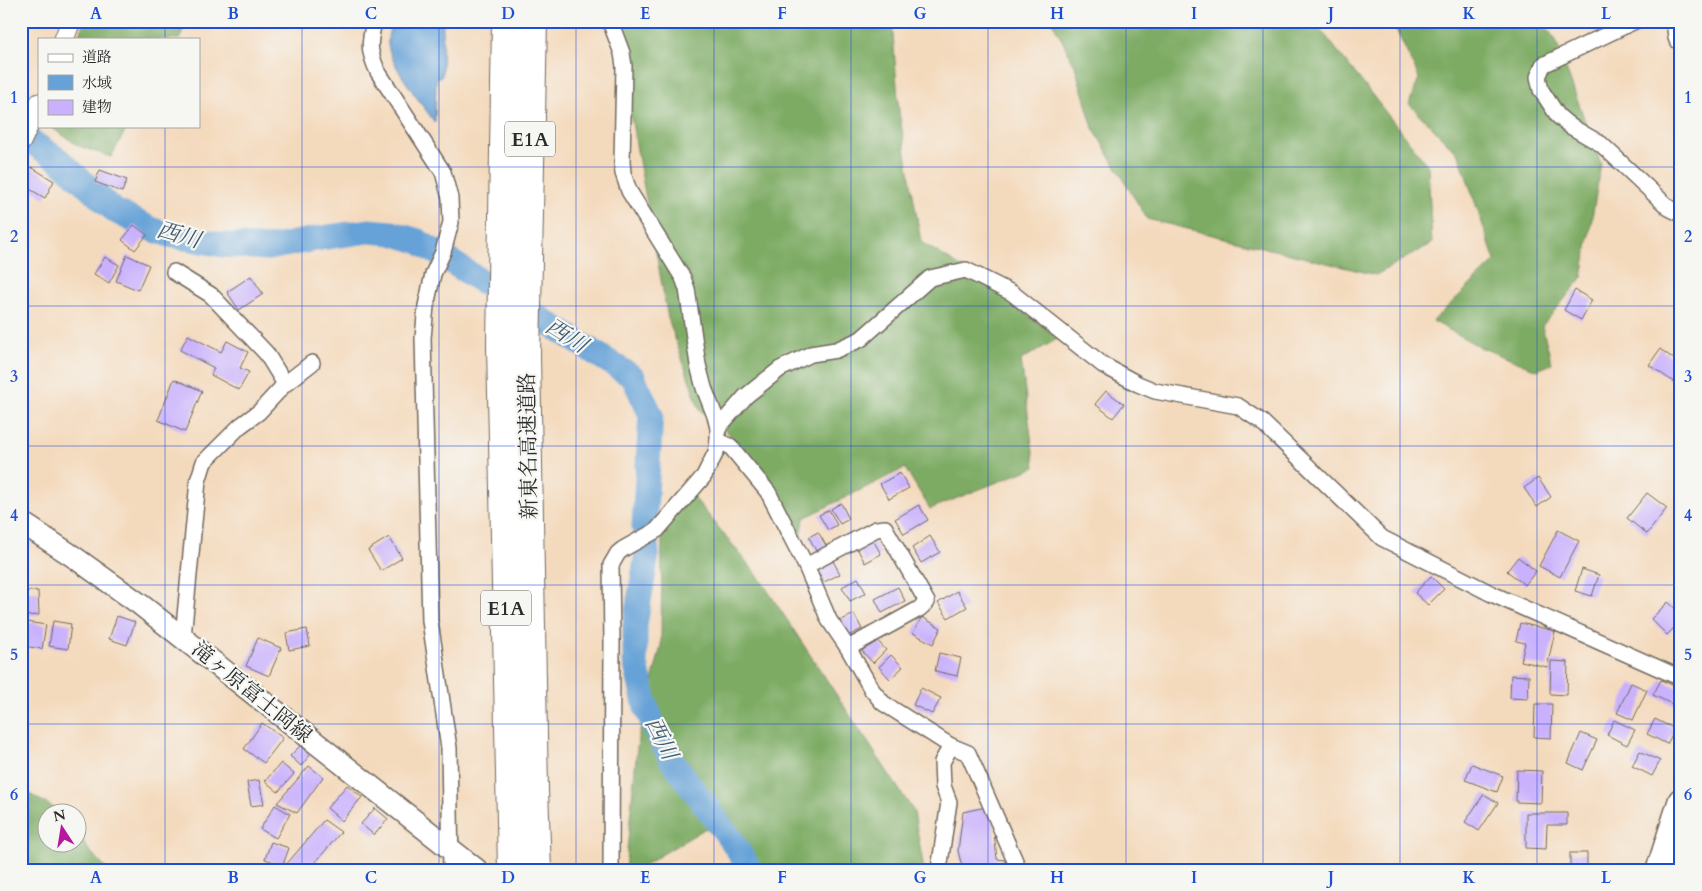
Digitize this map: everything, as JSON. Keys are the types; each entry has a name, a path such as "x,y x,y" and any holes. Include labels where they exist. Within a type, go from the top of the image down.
{"highway":[{"name":"新東名高速道路","path":"506,21 515,256 526,356 533,780 537,870"},
{"name":"新東名高速道路","path":"512,870 501,346 515,256 533,21"},
{"path":"1678,21 1681,37"},
{"path":"1659,870 1681,801"}],"main road":[{"name":"滝ヶ原富士岡線","path":"21,522 81,562 183,636 451,860 477,870"}],"street":[{"path":"64,38 71,21"},
{"path":"374,21 370,39 370,55 378,72 443,172 450,198 451,222 443,252 433,274 426,306 423,338 430,621 449,748 451,860"},
{"path":"610,21 618,40 624,66 622,162 626,183 685,284 700,376 715,416 718,435 713,458 704,476 657,530 618,553 611,565 611,870"},
{"path":"1635,21 1543,65 1538,77 1541,90 1558,116 1570,126 1601,144 1669,208 1681,214"},
{"path":"21,142 36,109"},
{"path":"718,435 746,396 780,369 811,354 836,350 861,339 930,278 966,270 1012,293 1103,365 1138,384 1155,391 1238,406 1262,422 1382,538 1492,594 1674,675 1681,676"},
{"path":"174,272 212,295 266,353 285,384"},
{"path":"183,636 198,481 204,462 240,426 260,412 285,384 312,363"},
{"path":"718,435 730,446 768,492 806,566 830,620 872,690 883,703 951,746 968,753 1019,870"},
{"path":"806,566 876,529 885,528 927,602 918,609 848,648"},
{"path":"939,870 949,802 943,786 942,762 951,746"}],"green space":[{"path":"84,21 182,21 184,27 180,38 77,38"},
{"path":"617,21 892,21 899,112 921,242 966,270 1059,338 1021,360 1035,467 930,509 905,468 804,518 799,552 733,438 710,415 700,411 668,318 616,36"},
{"path":"1052,21 1314,21 1428,166 1432,243 1376,275 1147,219 1093,128 1075,66"},
{"path":"1392,21 1541,21 1555,39 1601,164 1582,278 1542,326 1552,364 1537,370 1480,347 1433,321 1495,261 1459,155 1409,104 1419,78"},
{"path":"52,128 127,128 111,157 79,146"},
{"path":"692,495 758,576 914,812 924,870 744,870 706,828 636,870 625,870 638,738 661,646 662,532"},
{"path":"21,791 47,804 38,804 38,854 88,854 88,849 107,870 21,870"}],"water":[{"path":"393,21 443,21 442,76 436,79 435,123 394,62 388,44"}],"building":[{"path":"31,167 54,181 45,198 21,184"},
{"path":"100,170 127,180 122,192 95,182"},
{"path":"134,225 147,235 135,250 122,240"},
{"path":"127,255 149,265 138,290 116,281"},
{"path":"105,257 119,265 109,283 94,274"},
{"path":"251,276 263,294 239,310 227,292"},
{"path":"1575,290 1592,300 1581,320 1564,310"},
{"path":"188,335 221,352 227,341 248,352 240,368 249,372 239,390 211,375 214,368 180,350"},
{"path":"1660,349 1681,364 1681,387 1649,365"},
{"path":"174,379 202,391 185,432 158,420"},
{"path":"1106,391 1124,404 1113,418 1095,404"},
{"path":"900,473 909,488 889,499 880,484"},
{"path":"1538,478 1551,497 1537,507 1524,488"},
{"path":"1647,493 1667,508 1647,534 1627,518"},
{"path":"841,503 849,519 840,524 831,509"},
{"path":"919,505 928,520 904,534 895,519"},
{"path":"829,510 837,525 828,530 819,515"},
{"path":"1558,530 1579,541 1560,577 1539,566"},
{"path":"818,532 827,547 817,553 809,537"},
{"path":"930,536 940,552 921,563 912,548"},
{"path":"389,537 402,558 381,571 368,550"},
{"path":"873,540 881,554 865,563 857,548"},
{"path":"1518,557 1536,571 1525,585 1507,571"},
{"path":"832,559 840,574 824,582 816,568"},
{"path":"1582,569 1599,575 1592,596 1575,591"},
{"path":"1431,576 1444,589 1428,605 1415,593"},
{"path":"858,578 866,593 850,601 842,587"},
{"path":"1679,581 1681,581 1681,601 1677,600"},
{"path":"898,587 905,601 882,613 875,599"},
{"path":"21,591 38,591 39,615 21,616"},
{"path":"957,591 967,607 948,618 938,603"},
{"path":"1668,602 1681,614 1681,621 1667,635 1651,619"},
{"path":"854,614 862,629 846,637 838,622"},
{"path":"117,616 135,622 127,645 109,639"},
{"path":"922,617 941,628 933,644 913,633"},
{"path":"53,621 71,624 68,649 49,646"},
{"path":"27,622 46,625 42,649 23,646"},
{"path":"1520,623 1555,631 1547,667 1521,661 1525,643 1516,641"},
{"path":"307,629 310,646 289,650 286,633"},
{"path":"258,638 281,648 269,676 246,666"},
{"path":"875,638 886,650 873,663 862,651"},
{"path":"939,653 961,658 957,676 935,671"},
{"path":"891,655 903,667 890,679 879,667"},
{"path":"1551,661 1568,662 1567,695 1550,694"},
{"path":"1511,675 1529,676 1528,699 1510,698"},
{"path":"1661,680 1681,689 1674,705 1653,695"},
{"path":"1631,683 1647,690 1633,720 1617,713"},
{"path":"921,688 941,698 932,714 913,705"},
{"path":"1535,704 1552,704 1551,738 1534,737"},
{"path":"1655,719 1675,729 1667,744 1647,734"},
{"path":"1614,720 1635,730 1627,745 1607,735"},
{"path":"262,723 283,738 264,763 244,749"},
{"path":"1581,733 1597,740 1583,770 1568,763"},
{"path":"300,746 310,755 301,766 290,756"},
{"path":"1640,751 1660,761 1652,776 1632,766"},
{"path":"281,763 294,774 278,792 265,781"},
{"path":"1472,764 1503,776 1497,792 1465,780"},
{"path":"309,766 323,777 297,813 277,803"},
{"path":"1517,770 1542,771 1541,803 1516,802"},
{"path":"259,780 264,804 251,806 247,782"},
{"path":"347,785 362,797 342,821 327,808"},
{"path":"1484,794 1498,803 1479,831 1465,822"},
{"path":"275,805 290,814 276,838 260,829"},
{"path":"986,807 992,816 997,859 1005,860 1007,870 963,870 958,851 963,812"},
{"path":"375,808 388,819 374,835 361,824"},
{"path":"1526,813 1567,813 1567,825 1547,825 1546,849 1526,848"},
{"path":"324,820 341,832 309,870 289,870 285,866"},
{"path":"271,842 289,848 283,865 265,859"},
{"path":"1570,853 1587,853 1587,870 1570,870"}],"waterway":[{"name":"西川","path":"21,135 59,160 115,211 151,229 169,235 223,245 268,248 369,231 392,233 418,241 633,377 651,415 644,526 647,554 635,625 635,661 646,707 658,735 673,762 732,841 750,870"}]}
